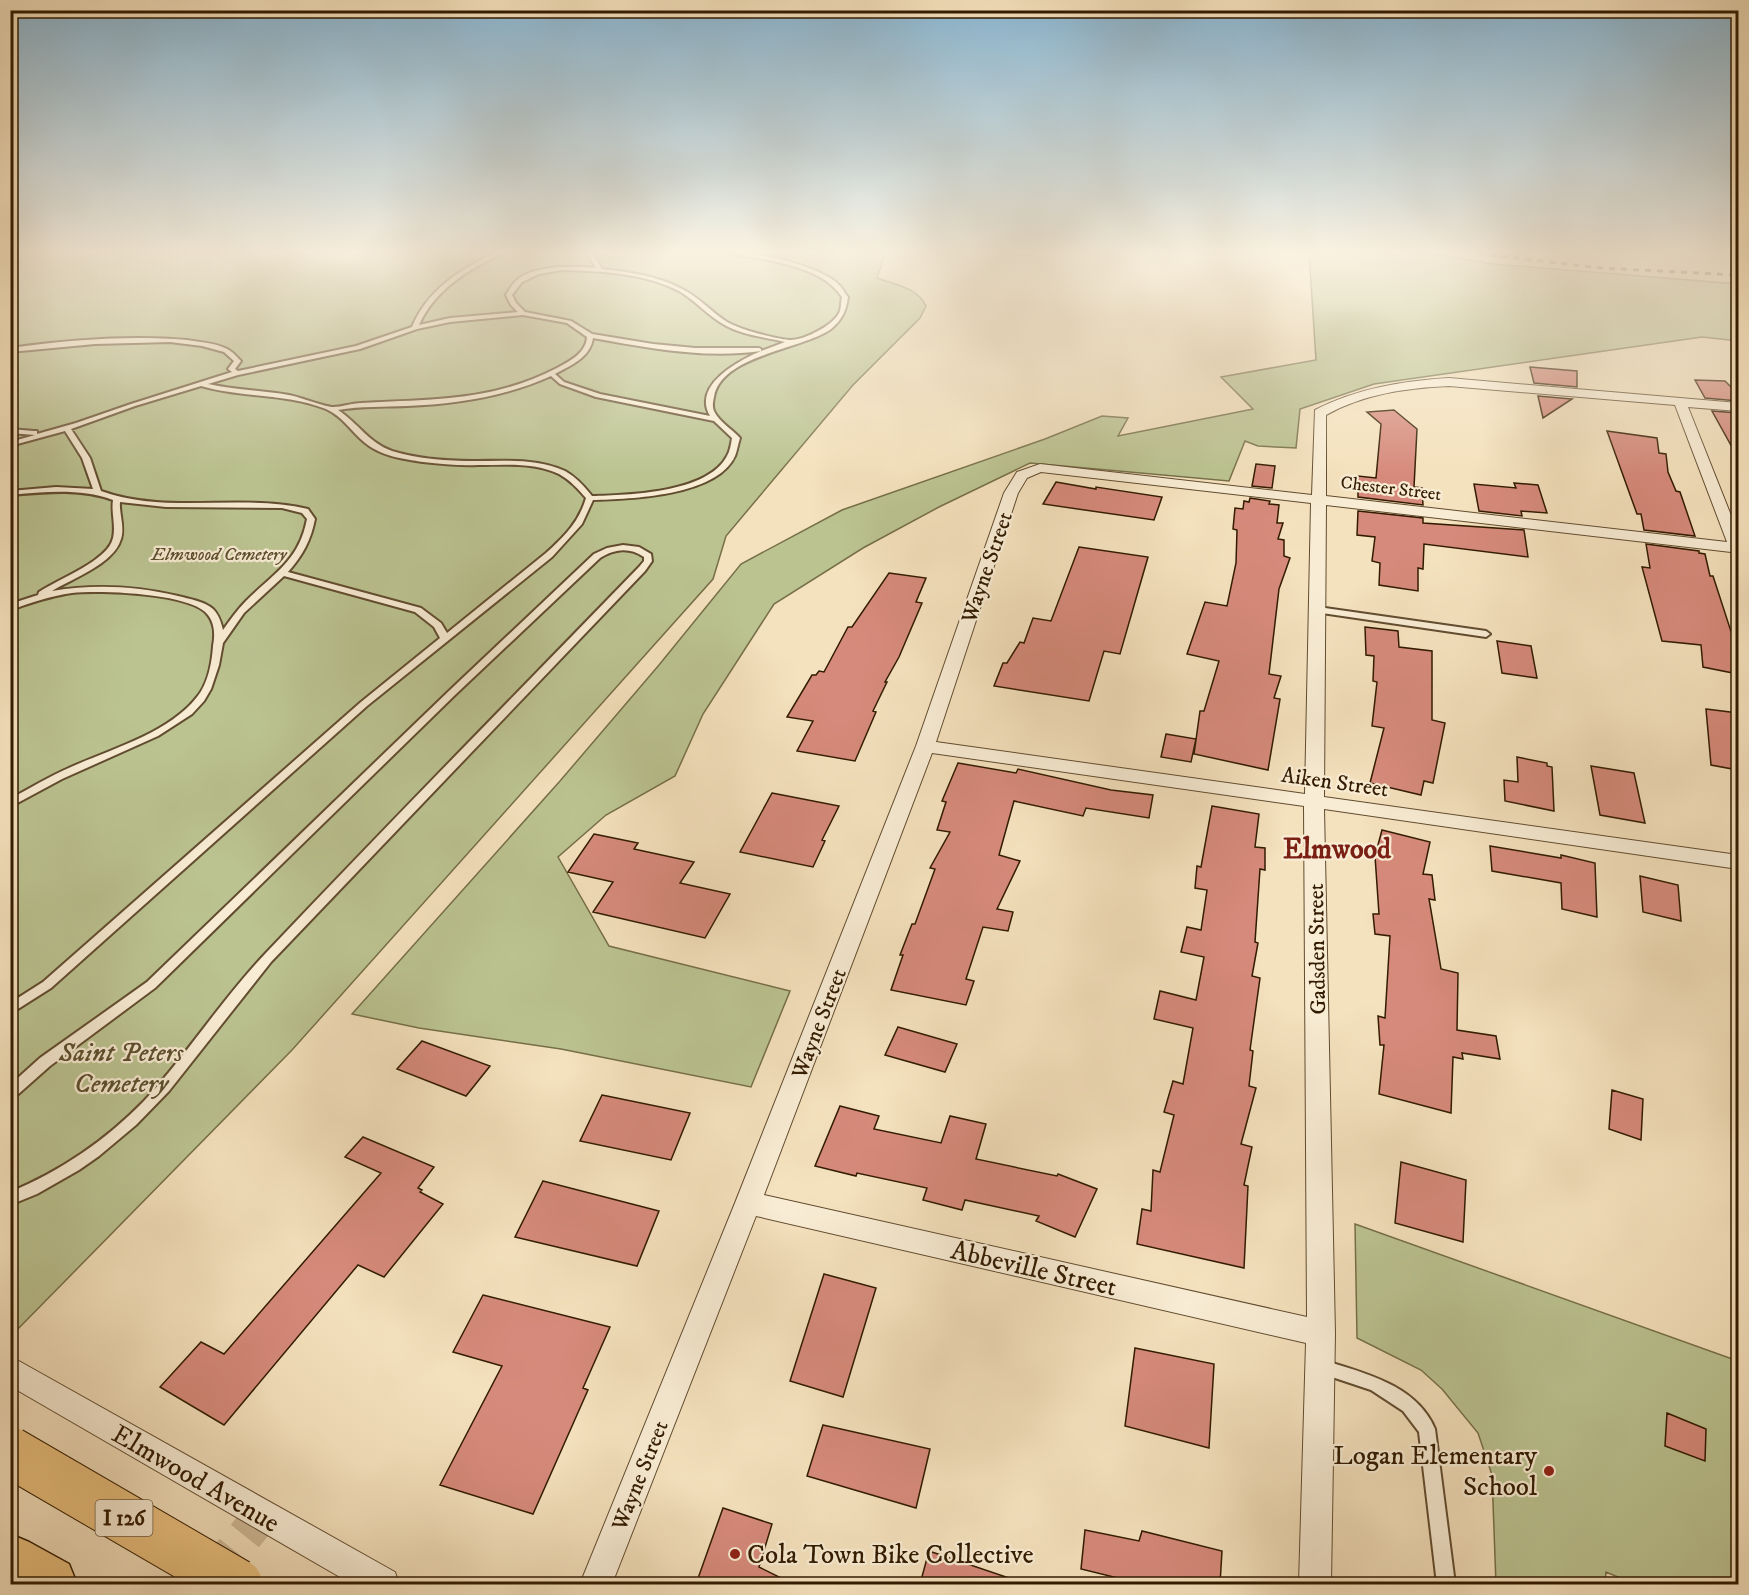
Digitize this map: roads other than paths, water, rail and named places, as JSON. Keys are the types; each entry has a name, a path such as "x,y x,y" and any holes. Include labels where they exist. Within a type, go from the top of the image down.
{"highway":[{"name":"I 126","path":"10,1452 237,1584"},
{"path":"10,1561 49,1584"}],"street":[{"name":"Gadsden Street","path":"1315,1584 1320,1333 1314,802 1320,413 1333,405 1379,392 1416,384 1449,382 1680,402"},
{"path":"1738,407 1680,402 1738,549"},
{"name":"Chester Street","path":"1040,468 1738,549"},
{"name":"Wayne Street","path":"596,1584 748,1203 925,746 1011,493 1022,475 1040,468"},
{"name":"Aiken Street","path":"925,746 1738,862"},
{"name":"Abbeville Street","path":"748,1203 1320,1333"},
{"name":"Elmwood Avenue","path":"10,1370 383,1584"}],"lane":[{"path":"10,444 68,429 132,405 237,374 358,348 422,326"},
{"path":"576,326 590,336 683,351 770,350"},
{"path":"733,326 793,342"},
{"path":"590,498 658,494 709,476 728,459 735,448 736,438 716,419 709,407 710,395 719,381 737,365 830,326"},
{"path":"332,409 364,403 419,404 479,397 526,385 552,374 582,354 588,348 590,336"},
{"path":"10,350 123,340 196,342 227,349 235,354 238,361 231,369 237,374"},
{"path":"552,374 562,383 598,396 716,419"},
{"path":"203,385 298,399 332,409 344,417 370,443 383,450 409,457 460,463 505,461 536,464 578,483 590,498"},
{"path":"68,429 86,458 98,492"},
{"path":"10,431 44,434"},
{"path":"10,493 56,489 98,492 117,499 166,506 282,506 305,511 311,519 310,530 304,544 284,573 242,611 219,643"},
{"path":"10,1010 47,985 364,704 549,555 570,536 582,520 590,498"},
{"path":"10,607 40,596 94,563 113,548 118,536 114,509 117,499"},
{"path":"10,1093 45,1062 151,985 453,692 597,556 607,549 618,547 640,549 648,556 648,561 642,569 239,990 164,1087 139,1114 108,1142 71,1168 31,1191 10,1199"},
{"path":"284,573 418,610 438,625 446,638"},
{"path":"10,804 58,777 150,735 190,711 202,698 217,659 219,643 214,616 207,609 195,603 158,593 118,587 40,596"},
{"path":"1318,610 1486,634"},
{"path":"1320,1366 1375,1384 1409,1406 1427,1429 1446,1584"}],"tunnel":[{"path":"211,1578 261,1516"}],"place":[{"name":"Logan Elementary School","path":"1549,1471"},
{"name":"Cola Town Bike Collective","path":"735,1554"}],"district":[{"name":"Elmwood","path":"1337,848"}],"park label":[{"name":"Elmwood Cemetery","path":"219,554"},
{"name":"Saint Peters Cemetery","path":"121,1068"}]}
